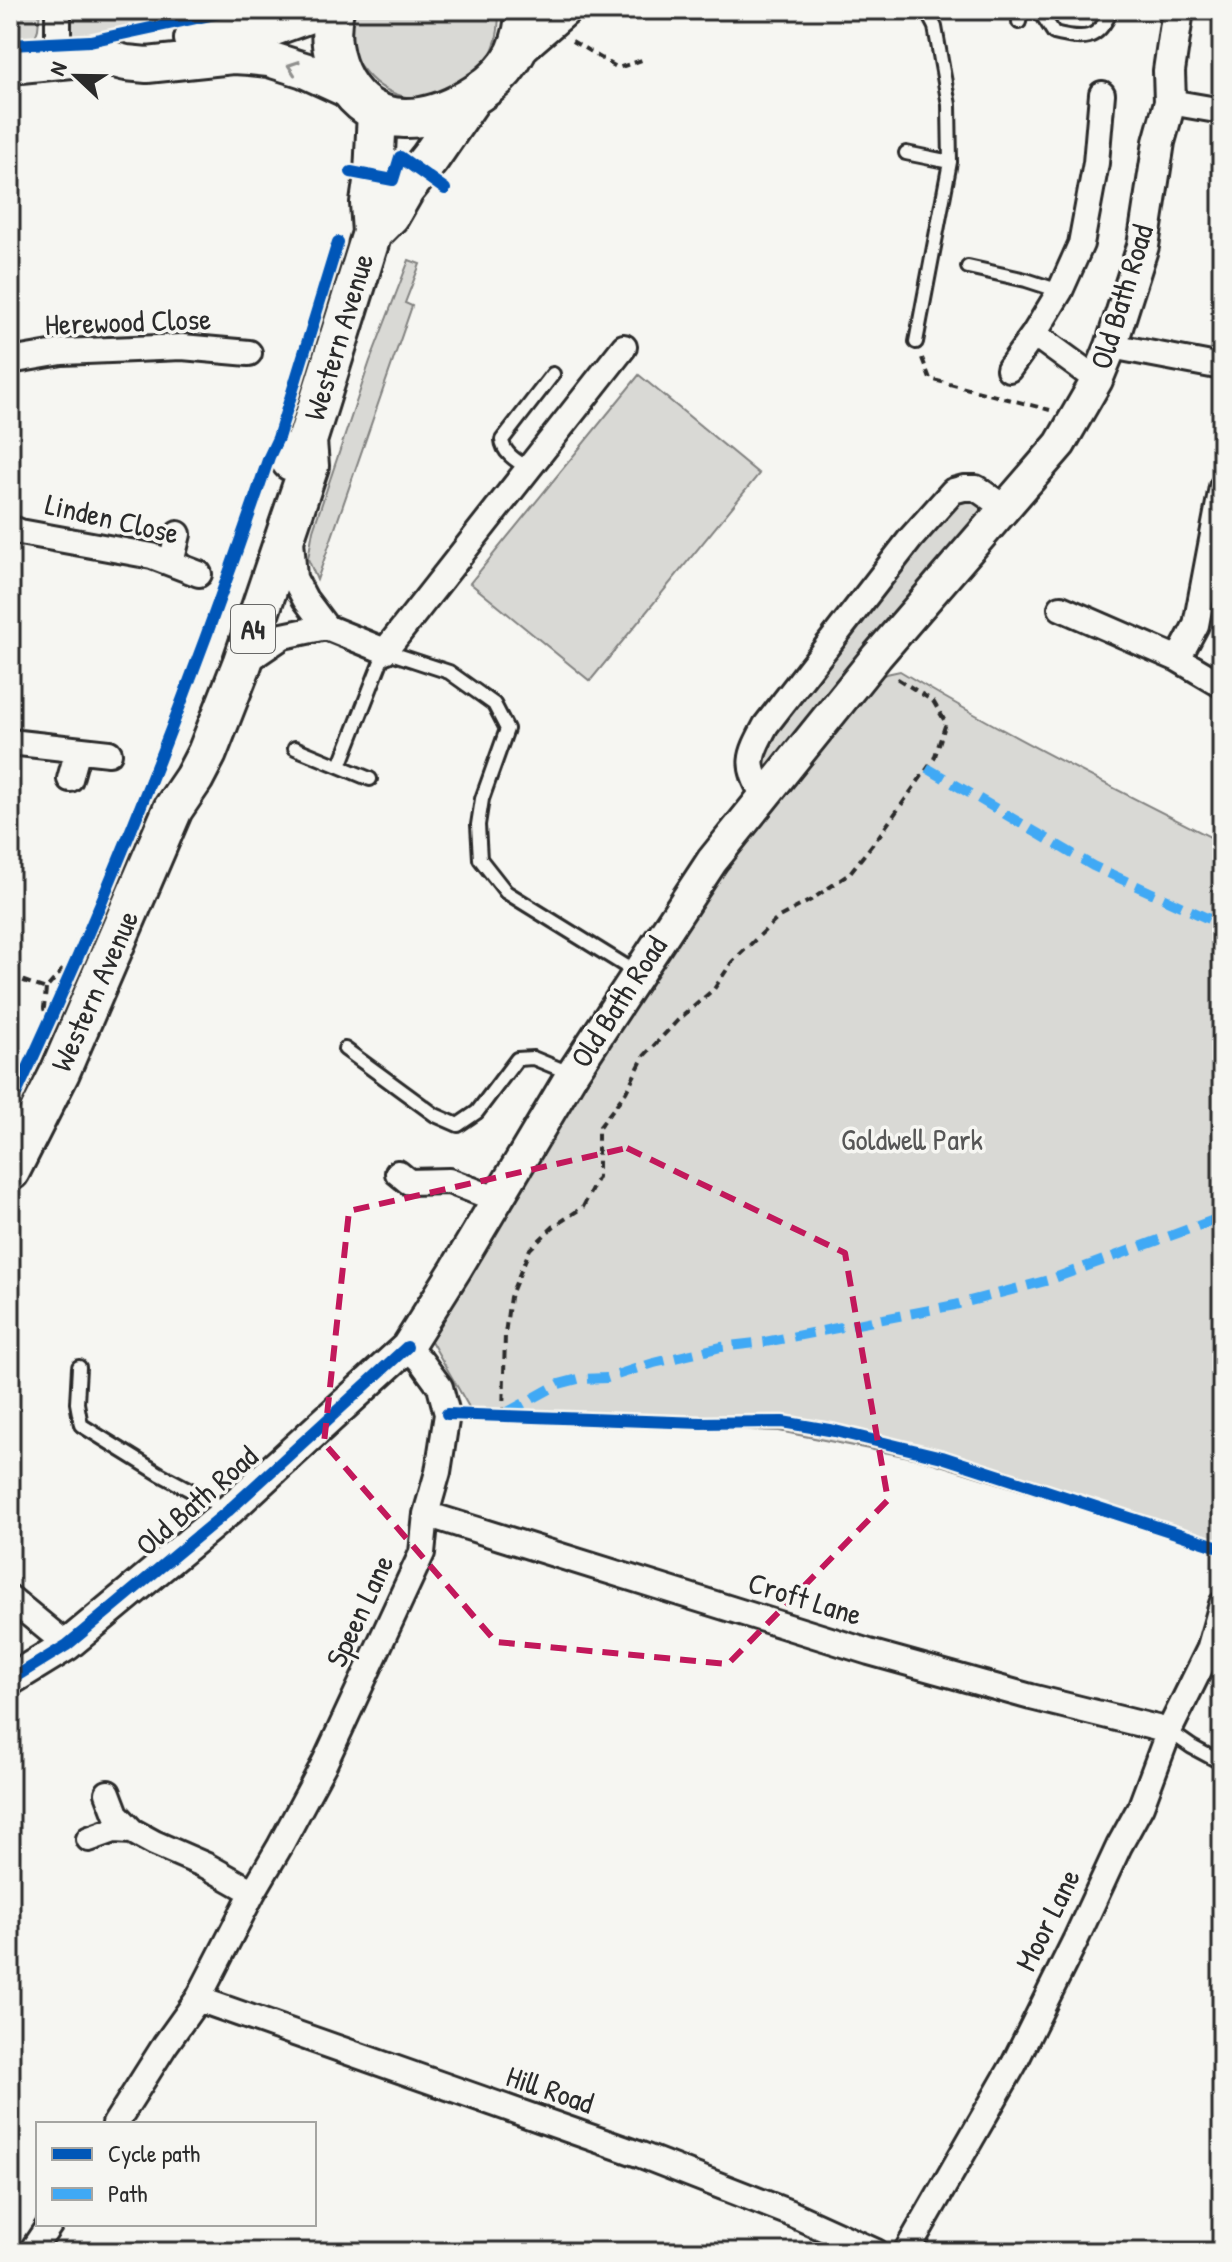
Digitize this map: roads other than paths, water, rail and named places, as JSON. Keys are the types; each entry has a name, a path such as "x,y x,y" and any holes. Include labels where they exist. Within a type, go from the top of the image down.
{"main road":[{"path":"10,66 103,57 121,48 274,28 324,10"},
{"name":"A4","path":"334,10 330,31 336,67 364,101 390,116 406,118 441,111 472,97 503,69 514,55 523,29 525,10"},
{"path":"103,57 147,65 233,56 269,59 304,70 364,101"},
{"name":"Western Avenue","path":"372,233 390,215 405,189 472,97"},
{"name":"Western Avenue","path":"173,809 190,734 288,466 307,441 372,233 370,203 374,175 364,101"},
{"name":"Western Avenue","path":"10,1171 60,1072 173,809 207,753 242,664 309,466 307,441"}],"street":[{"path":"58,10 58,62"},
{"path":"514,55 566,10"},
{"name":"Old Bath Road","path":"10,1680 67,1645 228,1511 407,1347 572,1074 712,861 872,663 1060,444 1097,380 1143,246 1159,142 1170,102 1169,71 1178,10"},
{"path":"1009,369 1060,291 1081,244 1096,163 1102,94"},
{"path":"1170,102 1222,111"},
{"path":"1034,334 1097,380"},
{"path":"1111,346 1222,367"},
{"name":"Herewood Close","path":"10,361 62,352 182,347 249,353"},
{"path":"289,526 294,578 326,627 385,651 624,347"},
{"path":"1178,659 1196,625 1222,487"},
{"path":"764,796 753,777 750,764 755,744 766,725 911,538 953,491 976,488 1005,508"},
{"name":"Linden Close","path":"10,528 152,556 199,574"},
{"path":"171,563 178,534"},
{"path":"1061,608 1084,632 1178,659 1222,685"},
{"path":"242,664 283,636 326,627"},
{"path":"10,742 109,753"},
{"path":"70,779 78,750"},
{"path":"398,1173 409,1182 449,1181 496,1199"},
{"name":"Speen Lane","path":"116,2122 198,1999 325,1762 422,1553 426,1514 438,1472 447,1414 440,1387 407,1347"},
{"name":"Croft Lane","path":"426,1514 869,1652 1169,1731"},
{"path":"10,1598 67,1645"},
{"name":"Moor Lane","path":"906,2252 1014,2064 1141,1806 1169,1731 1209,1650 1222,1604"},
{"path":"108,1793 116,1814 132,1831 207,1866 253,1892"},
{"path":"89,1839 114,1830 132,1831"},
{"name":"Hill Road","path":"198,1999 641,2155 790,2213 876,2252"},
{"path":"31,2252 49,2226"}],"lane":[{"path":"916,342 950,162 949,105 935,27 926,10"},
{"path":"1042,10 1054,33 1088,38 1099,31 1111,10"},
{"path":"906,153 950,162"},
{"path":"968,267 1060,291"},
{"path":"529,469 506,452 502,440 553,374"},
{"path":"340,766 385,651 449,672 494,704 507,729 482,799 478,825 480,859 506,892 637,973"},
{"path":"295,748 370,779"},
{"path":"345,1049 435,1115 458,1125 477,1112 517,1059 533,1058 572,1074"},
{"path":"79,1367 77,1403 81,1425 160,1474 228,1511"},
{"path":"1169,1731 1220,1762"}],"park label":[{"name":"Goldwell Park","path":"912,1140"}]}
